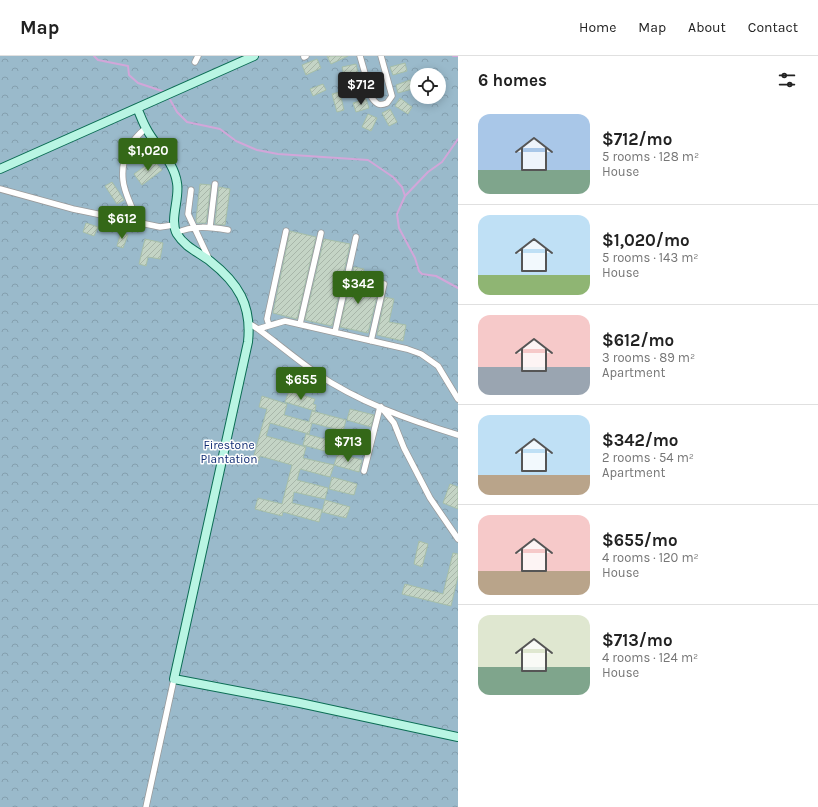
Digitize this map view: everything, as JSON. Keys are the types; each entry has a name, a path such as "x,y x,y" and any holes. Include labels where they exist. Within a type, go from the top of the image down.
{"street":[{"path":"195,62 198,56"},
{"path":"0,169 254,56"},
{"path":"360,56 372,98 376,103 382,105 387,103 392,96 380,56"},
{"path":"137,108 146,128 173,169 177,182 178,193 175,229 184,244 210,261 238,288 247,308 250,324 248,342 146,807"},
{"path":"137,222 123,181 129,147 135,137 146,128"},
{"path":"210,227 215,184"},
{"path":"0,189 73,209 160,227 175,229 210,227 228,230"},
{"path":"191,190 188,214 193,228 210,261"},
{"path":"269,325 267,319 286,231"},
{"path":"300,324 321,233"},
{"path":"335,332 356,237"},
{"path":"371,340 384,284"},
{"path":"258,329 285,320 407,349 421,354 438,366 458,399"},
{"path":"250,324 316,373 341,388 380,407 458,435"},
{"path":"364,471 380,407"},
{"path":"380,407 394,423 404,448 430,498 458,539"},
{"path":"174,679 300,703 458,737"}],"green space":[{"name":"Firestone Plantation","path":"0,56 458,56 458,807 0,807"}],"building":[{"path":"327,56 348,56 331,64"},
{"path":"317,59 321,68 306,75 302,65"},
{"path":"405,63 407,71 393,75 390,67"},
{"path":"356,64 358,73 344,76 342,67"},
{"path":"410,80 410,90 398,93 396,85"},
{"path":"361,82 363,90 341,97 344,110 337,112 332,94 348,90 347,86"},
{"path":"323,84 326,90 313,96 310,89"},
{"path":"400,98 412,107 408,114 395,106"},
{"path":"366,99 369,108 356,112 353,103"},
{"path":"390,109 397,122 389,126 382,113"},
{"path":"368,114 377,118 371,131 362,127"},
{"path":"154,160 162,170 142,185 134,174"},
{"path":"112,182 124,200 117,204 105,186"},
{"path":"200,184 211,185 206,223 197,223 196,220"},
{"path":"219,187 230,189 225,225 215,224"},
{"path":"86,223 98,227 94,236 83,232"},
{"path":"290,231 316,237 297,319 273,313"},
{"path":"121,232 128,235 123,248 117,246"},
{"path":"145,239 163,243 160,259 148,257 146,266 139,264"},
{"path":"324,239 350,244 332,326 305,320"},
{"path":"354,267 364,269 360,292 377,296 368,333 340,327"},
{"path":"385,297 394,299 389,322 406,325 403,341 377,335"},
{"path":"289,391 315,399 313,404 316,405 315,411 285,402"},
{"path":"262,396 287,404 284,415 309,422 312,411 346,420 343,431 312,423 309,434 270,423 266,436 306,447 303,458 334,465 330,477 300,469 297,480 328,488 325,499 294,492 292,503 322,510 319,522 283,512 282,516 255,509 258,498 282,504 292,465 260,456 259,461 253,459 267,409 259,407"},
{"path":"350,409 374,415 371,427 347,420"},
{"path":"343,433 368,439 365,451 340,444"},
{"path":"306,434 339,443 336,454 303,445"},
{"path":"338,453 362,460 359,472 334,465"},
{"path":"332,477 357,484 354,495 329,489"},
{"path":"450,484 458,487 458,509 443,503"},
{"path":"325,500 350,507 346,518 322,512"},
{"path":"419,541 428,544 422,567 414,564"},
{"path":"453,553 458,554 458,576 451,606 402,594 405,584 443,594"}],"waterway":[{"path":"94,56 98,60 128,66 129,75 138,83 165,92"},
{"path":"453,56 458,56"},
{"path":"168,96 177,112 187,122 220,129 236,141 257,150 278,154 368,160 393,177 402,187 405,196"},
{"path":"458,139 442,162 428,172 405,196 397,214 399,228 415,258 419,271 422,274 436,276 458,288"}]}
